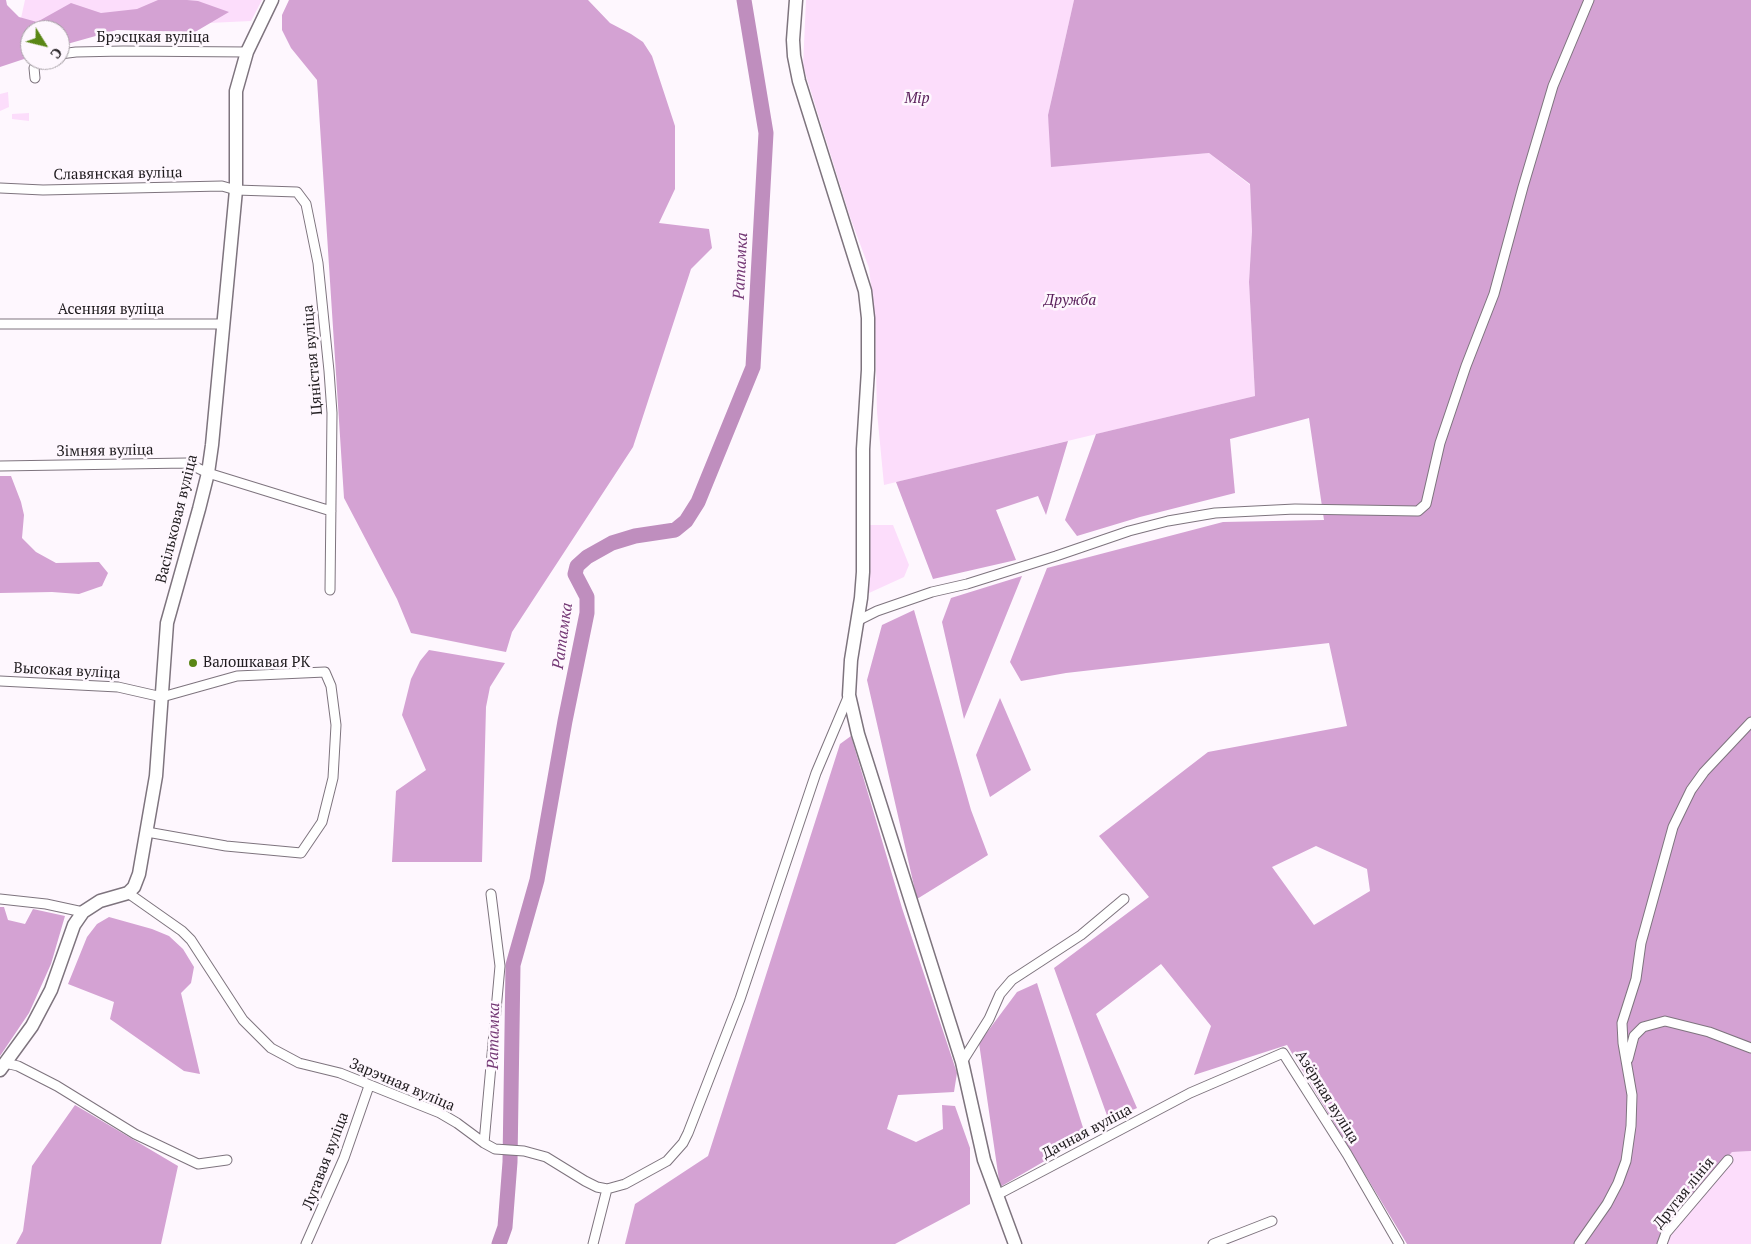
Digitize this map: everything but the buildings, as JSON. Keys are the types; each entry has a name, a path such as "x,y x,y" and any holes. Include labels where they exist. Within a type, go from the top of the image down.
{"street":[{"name":"Васільковая вуліца","path":"123,894 134,886 139,874 156,776 167,623 208,473 236,190 236,91 247,52 272,0"},
{"path":"796,0 793,40 798,72 862,283 868,318 868,370 863,449 863,572 858,621 851,660 849,695 858,734 962,1062 984,1160 1015,1244"},
{"path":"858,621 877,610 932,592 968,584 1129,530 1168,521 1215,513 1295,509 1418,511 1426,504 1440,444 1466,366 1494,294 1523,187 1554,86 1589,0"},
{"name":"Брэсцкая вуліца","path":"70,53 124,51 247,52"},
{"path":"34,70 35,78"},
{"name":"Славянская вуліца","path":"0,188 43,190 222,186 236,190"},
{"name":"Цяністая вуліца","path":"236,190 298,192 306,204 318,263 332,413 330,590"},
{"name":"Асенняя вуліца","path":"0,324 222,324"},
{"name":"Зімняя вуліца","path":"0,466 187,463 208,473 331,511"},
{"path":"147,832 226,846 301,853 322,822 333,778 336,725 332,686 325,672 237,676 162,697"},
{"name":"Высокая вуліца","path":"0,681 118,686 162,697"},
{"path":"593,1244 607,1190 625,1184 667,1160 674,1155 686,1138 740,999 816,772 849,695"},
{"path":"1579,1244 1607,1204 1618,1183 1626,1161 1631,1126 1632,1095 1623,1043 1622,1023 1636,979 1641,942 1673,828 1691,790 1704,772 1751,722"},
{"path":"2,1066 32,1026 51,990 74,925 83,912 100,901 123,894"},
{"name":"Зарэчная вуліца","path":"123,894 182,931 191,940 243,1020 271,1048 299,1063 340,1073 440,1113 484,1143 495,1148 524,1151 546,1157 585,1181 607,1190"},
{"path":"484,1143 500,966 491,894"},
{"path":"962,1062 989,1019 1000,994 1012,980 1081,935 1124,899"},
{"path":"0,900 46,904 83,912"},
{"path":"1627,1063 1634,1036 1643,1027 1665,1021 1709,1032 1751,1048"},
{"name":"Азёрная вуліца","path":"1190,1093 1283,1053 1347,1154 1399,1244"},
{"path":"2,1066 18,1066 57,1086 135,1134 198,1164 227,1160"},
{"name":"Лугавая вуліца","path":"306,1244 344,1158 369,1086"},
{"name":"Дачная вуліца","path":"997,1195 1190,1093"},
{"name":"Другая лінія","path":"1662,1244 1666,1233 1728,1160"},
{"path":"1213,1244 1272,1220"}],"green space":[{"path":"25,0 262,0 251,21 70,30 70,20 21,20"},
{"name":"Дружба","path":"806,0 1074,0 1048,115 1055,166 1209,153 1250,185 1252,231 1249,282 1255,396 884,485 877,412 875,320 869,268 850,217 803,66"},
{"path":"8,92 9,107 0,111 0,94"},
{"path":"29,113 29,121 12,119 12,114"},
{"path":"870,525 893,525 909,565 904,577 869,593"},
{"path":"1751,1151 1751,1244 1657,1244 1662,1231 1732,1152"}],"shaded area":[{"path":"0,0 6,0 7,5 19,17 30,20 20,20 20,60 0,67"},
{"path":"158,0 187,0 198,1 229,12 195,32 117,30 70,43 70,20 41,20 71,3 101,13 137,9"},
{"path":"289,0 588,0 610,23 643,42 652,56 675,126 675,189 659,223 709,229 712,248 691,269 633,447 512,632 506,652 411,633 397,599 344,498 317,80 291,48 282,30 282,15"},
{"path":"1074,0 1751,0 1751,1151 1732,1152 1662,1231 1657,1244 1407,1244 1287,1045 1194,1075 1211,1026 1161,964 1096,1014 1137,1108 1109,1121 1054,968 1149,897 1099,836 1208,752 1347,726 1329,643 1066,673 1021,681 1010,662 1047,568 1223,522 1324,520 1309,418 1230,439 1235,493 1140,517 1077,536 1065,520 1096,434 1255,396 1249,282 1252,231 1250,184 1209,153 1051,167 1048,115","holes":["1316,846 1367,869 1370,891 1314,925 1272,867"]},
{"path":"1068,441 1046,515 1038,496 996,510 1016,560 933,579 896,482"},
{"path":"0,476 11,476 21,502 24,515 22,538 36,552 56,563 99,562 108,573 102,586 79,594 52,592 0,593"},
{"path":"1022,576 964,719 942,622 951,598"},
{"path":"914,610 971,810 988,855 917,899 867,680 882,625"},
{"path":"429,650 505,663 490,687 486,707 482,862 392,862 396,791 426,770 402,715 411,679 420,661"},
{"path":"1000,698 1031,770 990,797 976,755"},
{"path":"851,736 902,908 957,1073 954,1092 898,1095 887,1129 916,1142 943,1129 942,1105 955,1106 970,1148 970,1204 895,1244 625,1244 635,1204 708,1156 840,744"},
{"path":"0,907 4,907 8,920 25,924 33,909 65,916 51,964 29,1013 0,1056"},
{"path":"109,917 152,929 169,936 183,949 194,967 191,983 181,993 200,1074 184,1071 110,1019 114,1002 68,984 87,937 97,924"},
{"path":"1037,983 1086,1137 1000,1187 979,1043 1017,992"},
{"path":"75,1105 178,1166 161,1244 16,1244 23,1231 32,1166"}],"waterway":[{"name":"Ратамка","path":"499,1244 505,1227 510,1162 513,965 537,880 565,721 587,613 587,597 575,574 577,566 587,557 612,543 635,536 675,530 686,521 698,502 753,367 766,133 744,0"}],"place":[{"name":"Валошкавая РК","path":"193,663"}],"park label":[{"name":"Мір","path":"917,99"}]}
